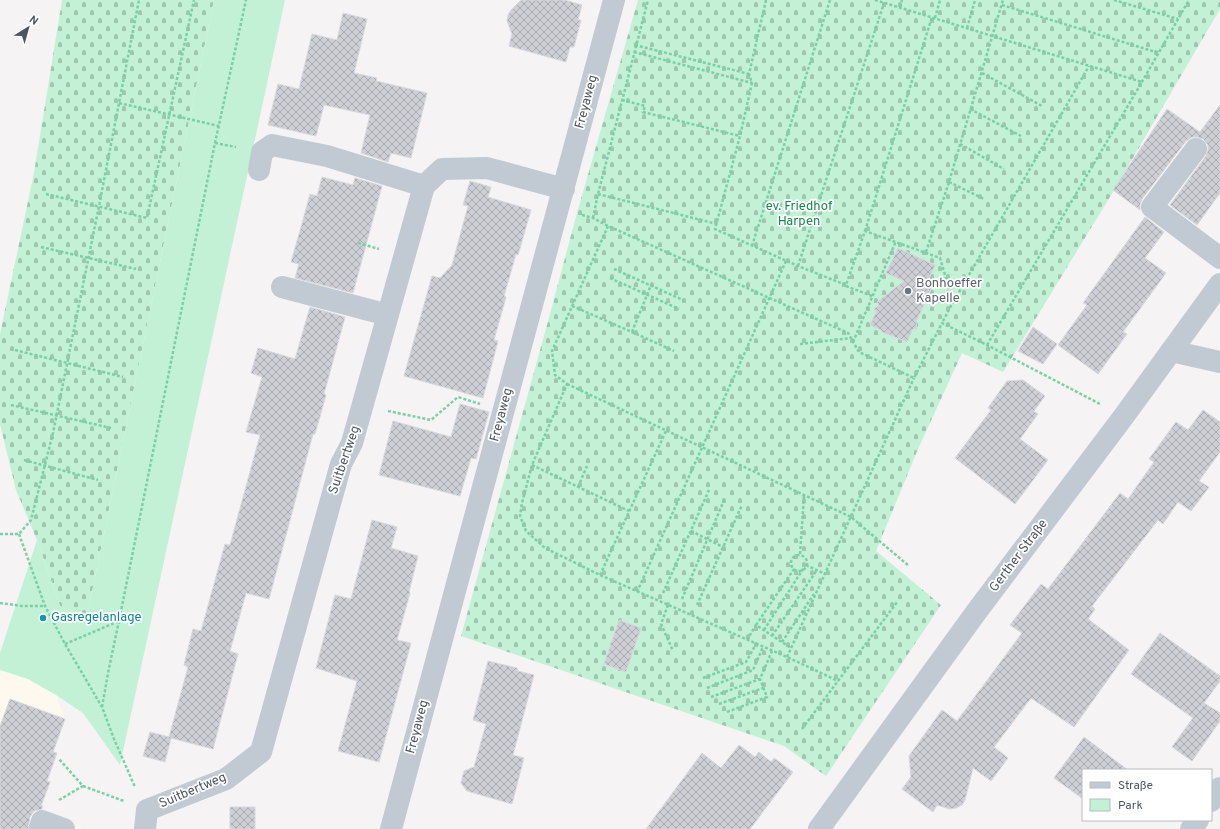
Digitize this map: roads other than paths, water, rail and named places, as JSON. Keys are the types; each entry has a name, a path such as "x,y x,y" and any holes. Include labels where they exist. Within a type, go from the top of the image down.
{"street":[{"name":"Freyaweg","path":"390,829 614,0"},
{"path":"259,170 262,152 272,145 327,156 424,186 442,169 487,168 561,198"},
{"path":"1196,149 1152,207 1220,258"},
{"name":"Suitbertweg","path":"146,820 226,779 261,752 341,464 352,444 424,186"},
{"name":"Gerther Straße","path":"819,829 977,611 1124,416 1220,284"},
{"path":"282,287 388,315"},
{"path":"1172,351 1220,362"},
{"path":"1212,800 1220,788"},
{"path":"40,827 42,821 64,829"},
{"path":"1191,829 1197,821"}],"place":[{"name":"Bonhoeffer Kapelle","path":"908,291"},
{"name":"Gasregelanlage","path":"43,618"}],"park label":[{"name":"ev. Friedhof Harpen","path":"799,214"}]}
